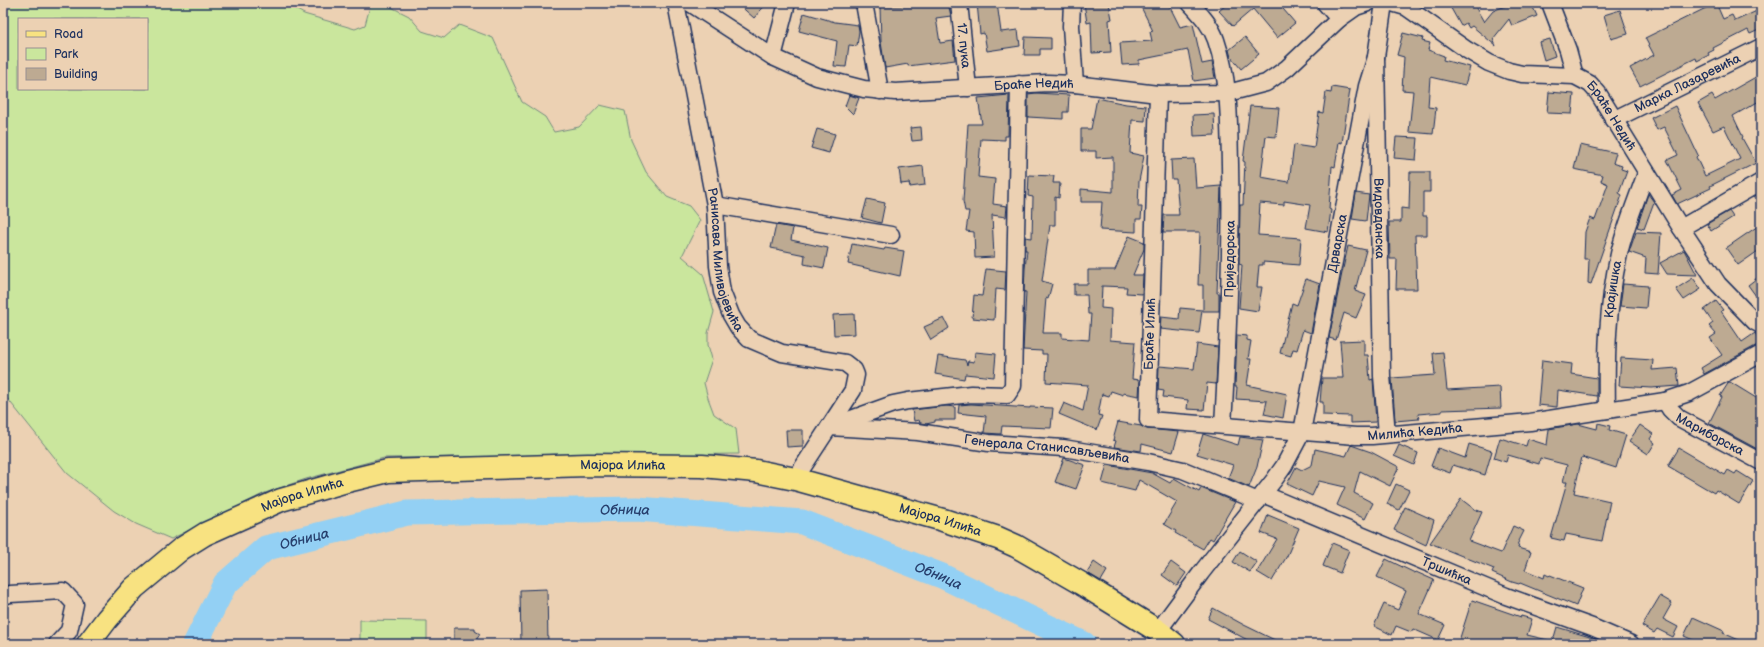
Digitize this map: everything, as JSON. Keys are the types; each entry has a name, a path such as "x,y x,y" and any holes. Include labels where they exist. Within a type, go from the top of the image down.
{"main road":[{"name":"Мајора Илића","path":"88,644 134,588 181,549 205,534 281,500 388,471 628,465 666,465 741,469 795,479 936,518 998,538 1038,558 1166,638"}],"street":[{"name":"Ранисава Миливојевића","path":"676,3 715,205 718,266 722,292 731,315 738,327 749,339 782,353 845,363 854,370 856,375 853,390 795,479"},
{"name":"Браће Недић","path":"690,3 773,57 817,77 848,86 880,92 901,92 1019,84 1075,84 1158,94 1228,93 1259,86 1274,79 1339,19 1356,7 1368,3"},
{"path":"773,57 787,3"},
{"path":"864,3 880,92"},
{"name":"17. пука","path":"959,3 968,88"},
{"path":"1072,3 1071,26 1075,84"},
{"name":"Приједорска","path":"1190,3 1212,30 1221,58 1228,93 1231,200 1230,307 1223,425"},
{"path":"1325,3 1339,19"},
{"name":"Видовданска","path":"1384,3 1376,57 1381,340 1387,434"},
{"name":"Браће Недић","path":"1392,3 1406,7 1467,50 1489,63 1509,71 1534,76 1575,76 1590,84 1598,93 1646,173 1718,284 1755,322 1761,326"},
{"path":"1550,3 1568,50 1575,76"},
{"name":"Марка Лазаревића","path":"1614,120 1761,48"},
{"name":"Дрварска","path":"1302,432 1367,86 1376,57"},
{"path":"829,427 893,404 938,396 971,394 1007,395 1011,390 1019,84"},
{"name":"Браће Илић","path":"1158,94 1148,420 1302,432"},
{"name":"Крајишка","path":"1607,410 1606,355 1610,304 1619,253 1646,173"},
{"path":"1681,228 1761,182"},
{"path":"715,205 891,236"},
{"name":"Милића Кедића","path":"1302,432 1356,436 1530,422 1665,401 1689,393 1761,354"},
{"name":"Мариборска","path":"1665,401 1670,409 1679,418 1761,462"},
{"name":"Генерала Станисављевића","path":"829,427 918,432 989,443 1063,448 1148,462 1183,470 1261,498"},
{"path":"1166,638 1201,573 1261,498 1284,466 1302,432"},
{"name":"Тршићка","path":"1261,498 1506,596 1592,627 1631,644"},
{"path":"3,596 10,594 63,591 75,604 69,631 57,644"}],"green space":[{"path":"3,3 285,3 304,14 355,29 365,25 371,3 383,3 409,16 422,31 444,38 459,25 493,38 522,102 545,117 554,132 579,127 600,105 625,111 631,140 646,172 667,197 689,206 700,220 682,256 703,274 714,312 708,333 708,345 712,359 704,383 714,414 736,429 739,454 384,458 306,479 265,493 171,539 136,524 114,511 67,473 3,393"},
{"path":"360,620 427,621 427,644 360,644"}],"building":[{"path":"737,3 767,3 754,18"},
{"path":"929,3 948,3 951,16 936,18 940,43 953,41 955,60 908,66 908,64 885,68 881,42 880,6 929,5"},
{"path":"977,3 997,3 1001,32 1018,30 1020,46 987,51 984,33 980,34"},
{"path":"1084,3 1109,3 1112,19 1109,20 1111,52 1092,53 1091,22 1087,23"},
{"path":"1139,3 1168,3 1180,27 1193,24 1202,64 1212,62 1215,78 1194,81 1188,50 1139,60 1139,64 1122,65 1120,43 1152,41 1150,32 1153,31"},
{"path":"1228,3 1278,3 1295,23 1277,38 1253,9 1233,26 1219,11"},
{"path":"1448,3 1473,3 1484,22 1493,11 1512,3 1531,3 1537,16 1512,26 1509,19 1493,39 1496,46 1472,26 1469,28 1466,23 1461,26"},
{"path":"1716,3 1723,19 1732,15 1735,21 1761,9 1761,29 1750,34 1748,30 1713,48 1714,50 1708,53 1709,55 1697,61 1696,58 1640,86 1630,68 1654,55 1645,38"},
{"path":"1620,10 1628,34 1611,39 1604,15"},
{"path":"804,13 835,22 858,25 859,31 857,46 849,45 846,67 834,66 837,41 799,31"},
{"path":"1403,33 1423,38 1422,41 1430,43 1428,50 1444,56 1443,60 1470,67 1465,85 1430,77 1428,107 1436,108 1433,134 1409,132 1413,91 1402,90 1404,57 1397,55"},
{"path":"1025,37 1051,38 1051,49 1040,49 1040,55 1024,55"},
{"path":"1245,37 1259,54 1241,69 1231,57 1229,50"},
{"path":"1550,39 1555,56 1544,60 1539,42"},
{"path":"1761,74 1761,100 1733,116 1743,137 1742,138 1756,163 1710,186 1711,188 1677,204 1672,195 1682,190 1667,160 1678,155 1664,127 1657,130 1651,118 1675,106 1698,155 1696,157 1705,176 1740,159 1724,126 1713,131 1698,103 1712,95 1715,100"},
{"path":"1332,87 1350,90 1342,143 1339,142 1335,167 1332,166 1329,209 1331,210 1328,232 1306,228 1310,205 1284,201 1284,205 1260,203 1258,235 1301,238 1299,265 1263,262 1263,265 1259,265 1257,287 1262,287 1258,311 1239,308 1242,265 1239,264 1240,205 1243,205 1245,162 1243,161 1250,106 1279,108 1276,137 1266,136 1261,177 1289,182 1294,145 1314,148 1319,112 1323,113 1326,92 1331,93"},
{"path":"1549,92 1574,94 1572,114 1547,113"},
{"path":"1028,94 1069,95 1068,112 1063,112 1063,119 1028,117"},
{"path":"849,95 859,98 853,114 845,106"},
{"path":"1009,95 1008,136 1005,136 1005,140 981,139 978,177 995,179 993,204 1007,206 1006,217 992,215 994,257 975,258 974,232 966,231 969,211 965,211 963,201 968,124 982,124 978,98"},
{"path":"1097,98 1126,104 1146,106 1145,121 1132,120 1130,153 1144,156 1139,181 1138,207 1142,207 1141,219 1136,219 1136,232 1100,230 1102,202 1081,202 1081,189 1113,192 1113,157 1096,158 1096,151 1081,151 1081,129 1091,129"},
{"path":"1214,114 1215,135 1194,136 1193,115"},
{"path":"921,127 922,140 912,141 910,128"},
{"path":"817,129 835,134 829,153 811,148"},
{"path":"1396,137 1418,138 1416,160 1394,158"},
{"path":"1580,145 1616,153 1613,163 1622,166 1621,169 1627,171 1619,193 1622,195 1591,284 1588,283 1589,259 1584,259 1585,232 1590,218 1595,220 1608,184 1601,181 1603,175 1574,169"},
{"path":"1194,159 1196,188 1221,186 1217,293 1219,293 1219,311 1203,311 1203,285 1198,285 1200,232 1163,232 1164,215 1179,215 1176,179 1172,179 1171,160"},
{"path":"923,166 925,185 910,187 909,183 901,184 899,169"},
{"path":"1410,172 1430,172 1430,192 1423,192 1423,216 1427,216 1427,235 1415,235 1417,289 1396,289 1397,259 1390,259 1389,222 1401,222 1401,208 1409,209"},
{"path":"1029,175 1054,176 1053,183 1060,183 1059,198 1055,197 1055,225 1050,225 1042,281 1052,284 1048,299 1046,298 1043,333 1062,333 1062,338 1089,340 1091,314 1088,314 1087,295 1074,295 1074,284 1088,284 1088,270 1115,270 1129,236 1144,242 1144,249 1133,275 1143,275 1142,294 1126,293 1127,287 1102,286 1101,308 1111,309 1110,340 1135,342 1132,379 1140,380 1139,396 1123,393 1123,395 1111,391 1109,396 1102,394 1098,415 1102,416 1097,430 1059,414 1064,403 1083,411 1088,385 1046,382 1047,354 1042,354 1042,351 1023,350 1026,292 1024,292 1027,250 1025,250 1025,237 1032,238 1033,197 1028,196"},
{"path":"1356,193 1369,195 1366,221 1352,219"},
{"path":"1648,194 1654,202 1644,229 1637,227"},
{"path":"867,199 885,203 881,223 862,218"},
{"path":"1729,211 1733,217 1711,231 1707,224"},
{"path":"1761,224 1761,249 1738,265 1726,248"},
{"path":"776,225 793,228 791,240 828,248 824,268 804,264 805,255 771,248"},
{"path":"1636,232 1661,233 1658,274 1645,273 1646,258 1629,252"},
{"path":"852,244 884,250 885,248 904,251 900,276 848,264"},
{"path":"1348,246 1366,250 1355,291 1366,295 1356,318 1344,313 1336,340 1329,338"},
{"path":"1684,250 1697,275 1667,274 1660,263"},
{"path":"986,269 1006,271 1005,290 996,289 994,320 972,318 974,295 982,296"},
{"path":"1761,275 1761,303 1748,285"},
{"path":"1693,278 1701,289 1684,300 1676,289"},
{"path":"1306,279 1320,284 1311,333 1303,330 1297,350 1293,349 1291,356 1280,353 1292,303 1297,305"},
{"path":"1623,284 1648,286 1646,308 1620,306"},
{"path":"1716,301 1742,342 1755,333 1761,343 1704,374 1701,368 1722,355 1710,338 1716,334 1709,326 1713,323 1704,310"},
{"path":"1180,308 1202,310 1199,333 1160,329 1161,317 1179,319"},
{"path":"854,314 855,334 834,335 833,315"},
{"path":"944,318 949,328 931,340 924,327"},
{"path":"1237,335 1247,336 1247,340 1251,341 1248,359 1251,359 1247,385 1287,394 1283,418 1264,414 1267,401 1236,399"},
{"path":"1364,340 1364,355 1368,355 1370,380 1373,379 1376,422 1350,423 1350,416 1323,415 1323,402 1320,402 1322,378 1343,378 1340,341"},
{"path":"1197,344 1218,347 1216,384 1207,383 1204,410 1187,409 1188,400 1163,397 1164,391 1158,390 1159,366 1194,369"},
{"path":"975,352 996,354 994,377 965,374 964,379 935,374 938,356 965,360 967,365 968,361 974,362"},
{"path":"1443,352 1447,390 1500,387 1501,408 1442,410 1442,412 1418,414 1419,419 1395,421 1392,378 1435,375 1433,353"},
{"path":"1621,358 1653,360 1652,370 1677,368 1679,386 1651,388 1619,386"},
{"path":"1542,360 1572,364 1571,374 1597,378 1597,396 1558,390 1557,407 1538,405"},
{"path":"1729,382 1761,401 1761,451 1709,423 1722,397 1720,396"},
{"path":"971,404 1053,408 1051,428 1002,426 1001,434 984,433 986,416 958,413 959,405"},
{"path":"946,406 955,407 955,420 935,420 935,422 926,424 920,423 919,420 914,421 912,410"},
{"path":"1118,422 1141,426 1147,429 1179,432 1173,452 1142,444 1141,451 1114,447 1116,441 1113,440"},
{"path":"1598,423 1610,426 1609,430 1626,435 1616,468 1582,457 1574,493 1610,501 1602,541 1566,534 1564,541 1551,538 1567,482 1563,482 1567,465 1540,458 1539,464 1508,455 1506,462 1494,458 1500,438 1526,446 1528,439 1547,445 1549,429 1578,424 1597,429"},
{"path":"1640,425 1653,434 1650,439 1655,443 1648,454 1629,441"},
{"path":"786,430 803,430 803,446 787,447"},
{"path":"1203,434 1238,445 1240,437 1263,440 1257,467 1249,487 1228,478 1233,465 1197,454"},
{"path":"1469,444 1492,451 1485,475 1453,465 1450,473 1431,466 1438,448 1465,458"},
{"path":"1351,445 1371,452 1399,467 1390,486 1360,471 1354,493 1373,503 1365,519 1337,505 1345,487 1319,481 1312,496 1287,484 1296,467 1302,470 1312,465 1315,449 1346,456"},
{"path":"1399,445 1418,453 1414,465 1394,456"},
{"path":"1679,448 1725,475 1728,470 1735,474 1737,471 1753,481 1739,504 1716,490 1714,493 1668,466"},
{"path":"1064,458 1085,465 1076,489 1055,482"},
{"path":"1107,465 1152,473 1170,483 1174,478 1199,492 1201,488 1235,502 1213,540 1210,538 1203,549 1175,533 1176,531 1164,524 1177,502 1139,480 1135,491 1102,483"},
{"path":"1396,484 1409,490 1399,510 1387,504"},
{"path":"1461,499 1474,509 1482,512 1469,541 1501,553 1513,526 1524,531 1517,545 1519,545 1518,548 1531,552 1525,570 1544,578 1545,574 1550,575 1583,588 1576,606 1520,583 1512,582 1492,573 1494,569 1430,543"},
{"path":"1405,507 1434,520 1426,545 1394,530"},
{"path":"1268,515 1299,528 1287,556 1272,581 1257,572 1277,539 1261,533"},
{"path":"1332,543 1349,550 1340,573 1323,566"},
{"path":"1240,551 1257,562 1250,572 1233,562"},
{"path":"1386,559 1415,573 1416,572 1434,580 1419,614 1445,625 1438,640 1413,629 1411,632 1396,626 1392,635 1374,626 1384,604 1398,610 1406,591 1377,577"},
{"path":"1094,562 1107,571 1101,581 1087,573"},
{"path":"1171,562 1186,573 1177,586 1162,575"},
{"path":"547,589 548,644 521,644 520,590"},
{"path":"1660,596 1672,603 1663,619 1678,627 1673,637 1657,629 1654,633 1642,626"},
{"path":"1472,600 1521,617 1532,619 1527,635 1548,640 1547,644 1520,644 1510,641 1509,644 1458,644"},
{"path":"1213,608 1283,644 1255,644 1208,619"},
{"path":"1693,617 1748,644 1702,644 1684,636"},
{"path":"1557,627 1604,642 1603,644 1552,644"},
{"path":"454,628 475,628 475,631 480,634 475,642 454,642"}],"waterway":[{"name":"Обница","path":"195,644 225,584 266,548 407,513 637,509 802,522 942,576 1084,644"}]}
